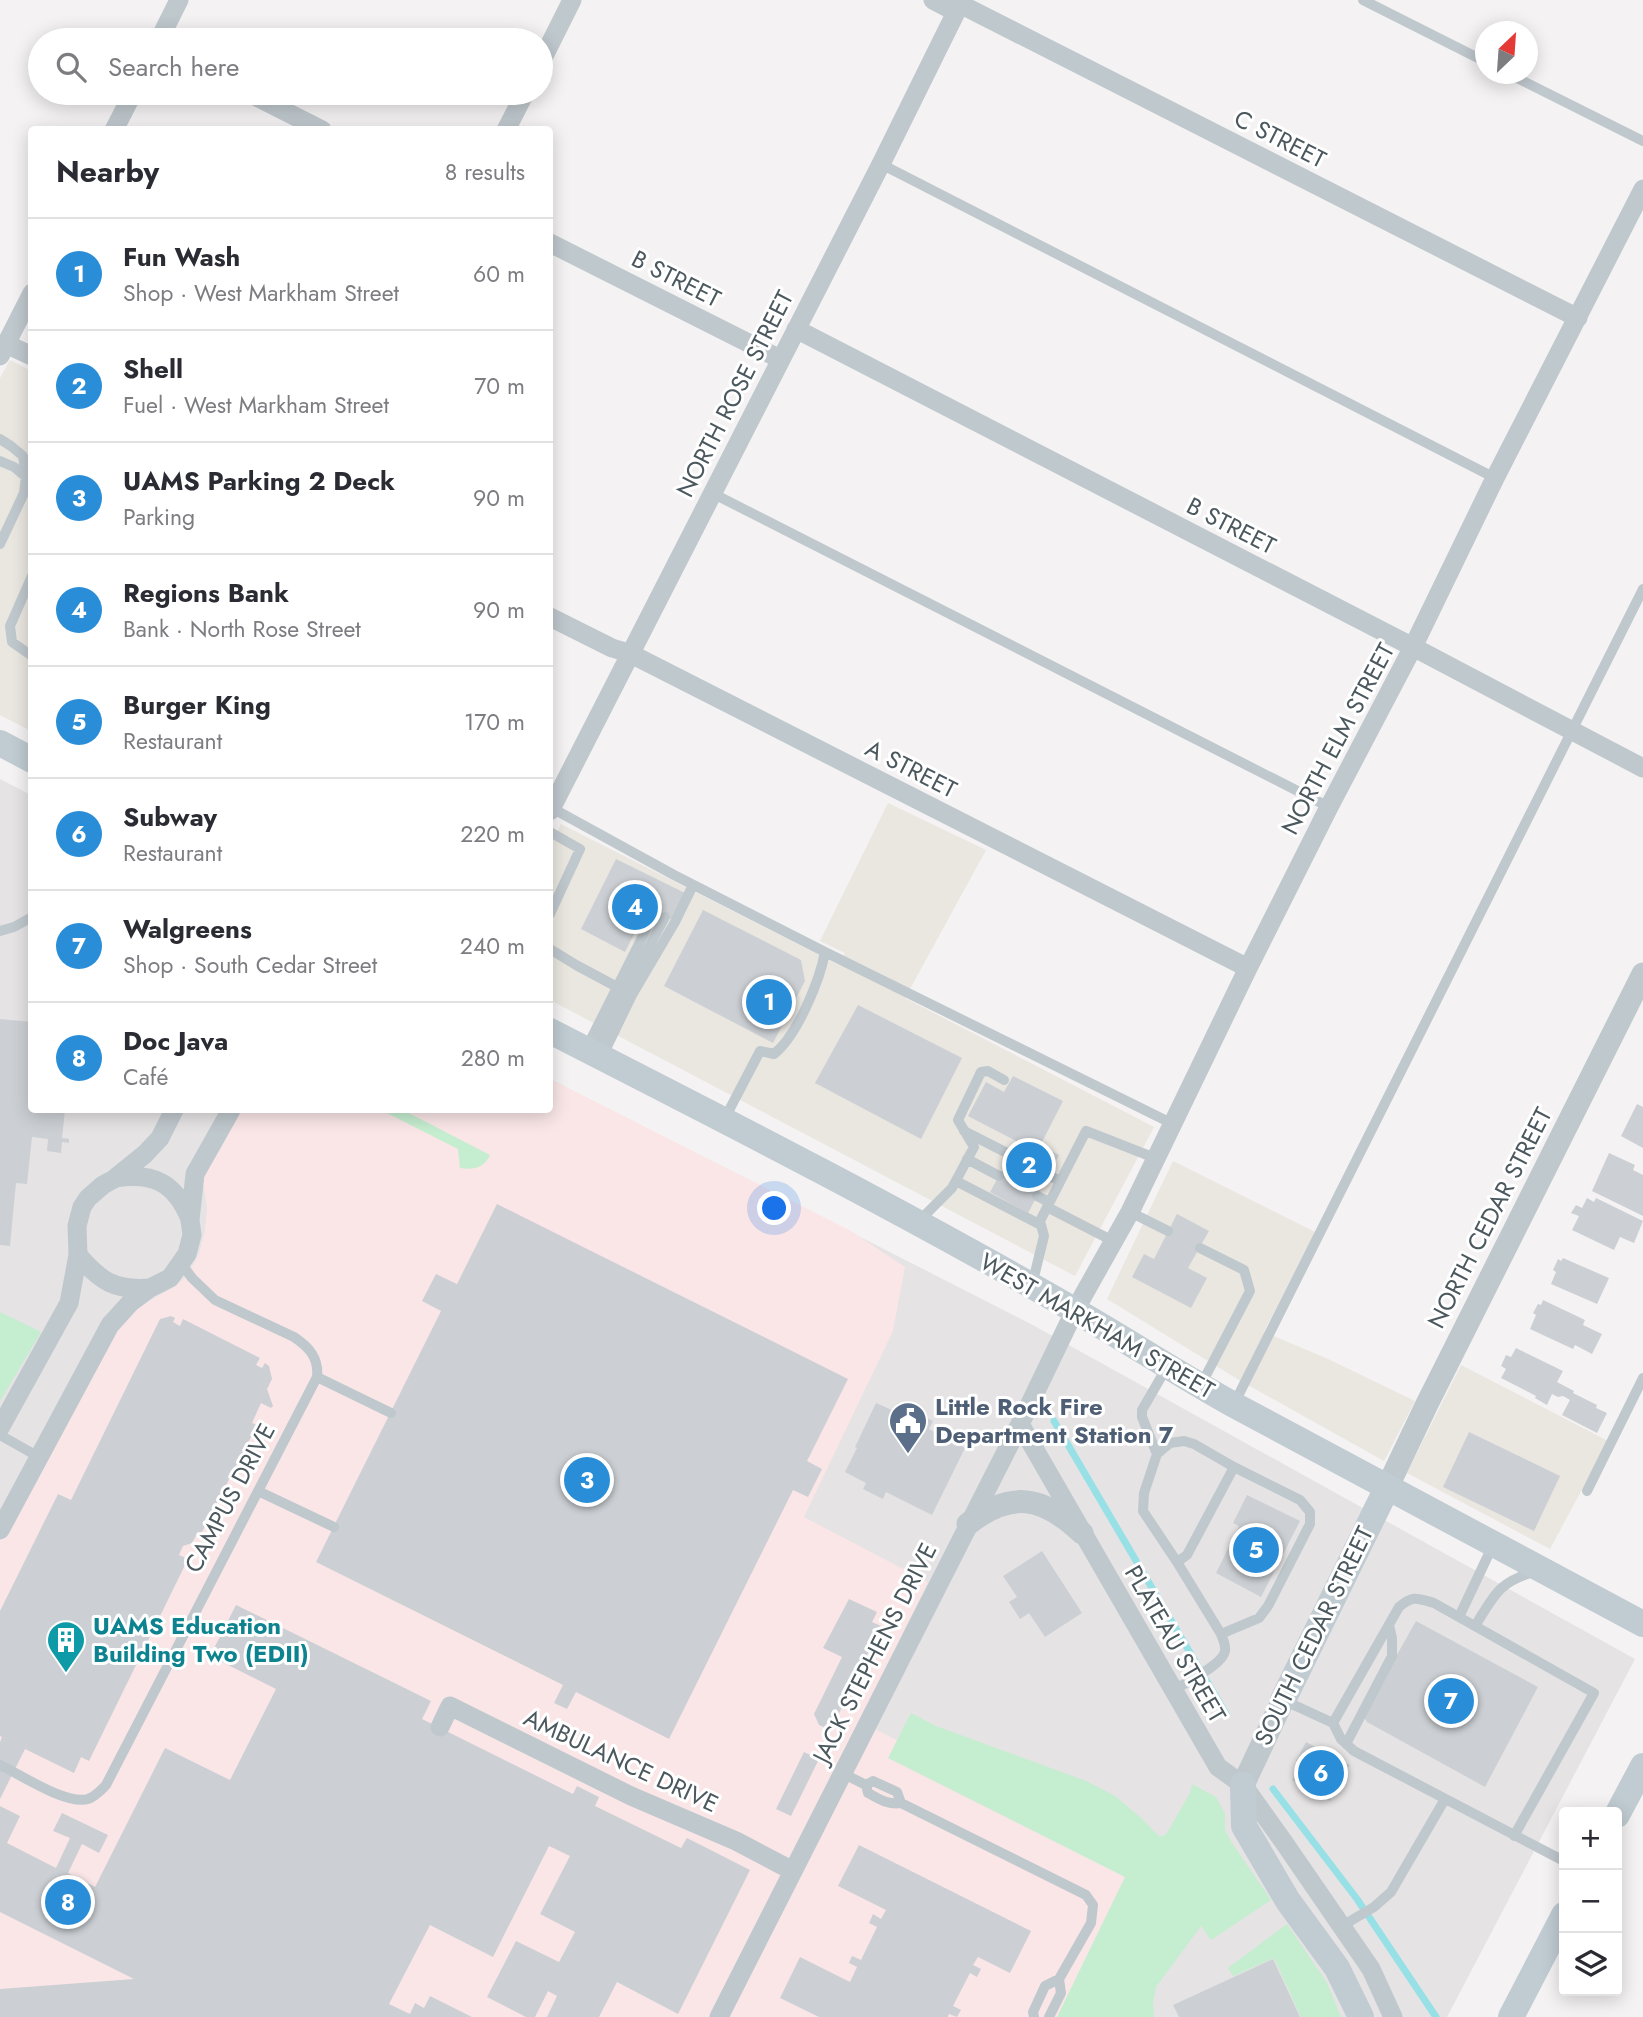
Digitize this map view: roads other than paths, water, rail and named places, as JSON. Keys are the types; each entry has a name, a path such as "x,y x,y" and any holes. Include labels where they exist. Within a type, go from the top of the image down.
{"main road":[{"path":"0,743 28,758"},
{"name":"WEST MARKHAM STREET","path":"553,1032 918,1223 1075,1310 1234,1405 1643,1624"},
{"name":"SOUTH CEDAR STREET","path":"1283,1700 1387,1488"},
{"path":"1621,1807 1643,1766"},
{"path":"1243,1786 1244,1826 1288,1901 1337,1968 1361,2017"},
{"path":"1511,2017 1559,1925"}],"street":[{"path":"165,28 179,0"},
{"path":"553,38 572,0"},
{"name":"C STREET","path":"933,0 960,5 1578,318"},
{"name":"NORTH ROSE STREET","path":"553,802 960,5"},
{"path":"116,126 127,105"},
{"path":"273,105 314,126"},
{"path":"508,126 519,105"},
{"name":"NORTH ELM STREET","path":"1075,1310 1130,1212 1248,968 1643,189"},
{"name":"B STREET","path":"553,245 780,359"},
{"path":"28,301 3,350 28,355"},
{"name":"B STREET","path":"796,329 1643,768"},
{"name":"A STREET","path":"553,618 612,648 629,653 1248,968"},
{"name":"NORTH CEDAR STREET","path":"1387,1488 1643,974"},
{"path":"0,1429 69,1303 78,1255 77,1226 82,1207 103,1185 145,1154 160,1138 172,1113"},
{"path":"0,1530 110,1325 130,1303 150,1287 170,1278 187,1254 192,1235 190,1220 195,1174 228,1113"},
{"path":"114,1179 134,1175 156,1180 173,1190 182,1201 190,1220"},
{"path":"78,1255 92,1272 108,1283 131,1290 150,1287"},
{"name":"JACK STEPHENS DRIVE","path":"719,2017 1020,1424 1075,1310"},
{"name":"PLATEAU STREET","path":"1020,1424 1218,1767 1243,1786 1349,1921 1393,2017"},
{"path":"968,1524 995,1506 1026,1502 1056,1511 1082,1533"},
{"name":"SOUTH CEDAR STREET","path":"1243,1786 1283,1700"},
{"name":"AMBULANCE DRIVE","path":"440,1727 450,1706 631,1796 736,1841 793,1871"}],"lane":[{"path":"1363,0 1475,56"},
{"path":"1529,84 1643,141"},
{"path":"881,164 1495,478"},
{"path":"0,439 23,456 26,477 24,493 0,544"},
{"path":"0,461 14,467 26,477"},
{"path":"711,493 1329,807"},
{"path":"28,585 10,626 12,642 28,653"},
{"path":"1234,1405 1643,589"},
{"path":"553,810 825,952 1173,1124"},
{"path":"553,834 580,849 553,908"},
{"path":"668,885 674,875"},
{"path":"679,890 689,882"},
{"path":"624,991 675,922 689,882"},
{"path":"594,1053 624,991 655,912"},
{"path":"594,1053 665,917"},
{"path":"0,931 28,920"},
{"path":"553,951 624,991"},
{"path":"724,1121 760,1051 774,1054 785,1045 815,987 825,952"},
{"path":"918,1223 952,1188 974,1147 958,1120 981,1072 988,1071 1004,1080"},
{"path":"964,1131 1010,1155"},
{"path":"1031,1286 1044,1236 1040,1221 1086,1131 1155,1158"},
{"path":"967,1159 999,1176"},
{"path":"1048,1175 1060,1181"},
{"path":"956,1181 1041,1226"},
{"path":"1037,1196 1048,1205 1114,1241"},
{"path":"1130,1212 1168,1231"},
{"path":"1200,1248 1244,1270 1250,1291 1200,1386"},
{"path":"181,1263 215,1300 306,1345 317,1364 317,1377 391,1412"},
{"path":"1157,1454 1142,1417 1142,1410 1167,1367"},
{"name":"CAMPUS DRIVE","path":"0,1765 68,1797 89,1798 106,1785 317,1377"},
{"path":"1587,1491 1643,1378"},
{"path":"0,1435 39,1457"},
{"path":"1174,1690 1219,1662 1226,1647 1177,1562 1143,1511 1144,1493 1157,1454 1170,1443 1184,1441 1194,1444 1300,1500 1310,1511 1310,1524 1279,1587 1259,1618 1220,1634"},
{"path":"1177,1562 1188,1555 1234,1467"},
{"path":"258,1491 334,1527"},
{"path":"1459,1617 1493,1544"},
{"path":"1475,1626 1508,1581 1542,1570"},
{"path":"1333,1723 1399,1607 1408,1599 1418,1598 1434,1603 1594,1693 1514,1836"},
{"path":"1346,1744 1392,1656 1389,1625"},
{"path":"1283,1700 1333,1723 1341,1739 1354,1751 1559,1858"},
{"path":"842,1773 866,1785 873,1781 897,1792 901,1803 1086,1895 1093,1905 1091,1923 1059,1979 1045,1986 1033,2012 1034,2017"},
{"path":"1349,1921 1374,1907 1391,1892 1445,1799"},
{"path":"1049,2017 1061,1993 1059,1979"}],"waterway":[{"path":"1054,1421 1226,1714"},
{"path":"1273,1789 1357,1899 1436,2017"}],"place":[{"name":"Regions Bank","path":"635,907"},
{"name":"Fun Wash","path":"769,1002"},
{"name":"Shell","path":"1029,1165"},
{"name":"Little Rock Fire Department Station 7","path":"908,1455"},
{"name":"UAMS Parking 2 Deck","path":"587,1480"},
{"name":"Burger King","path":"1256,1550"},
{"name":"UAMS Education Building Two (EDII)","path":"66,1674"},
{"name":"Walgreens","path":"1451,1701"},
{"name":"Subway","path":"1321,1773"},
{"name":"Doc Java","path":"68,1902"}]}
